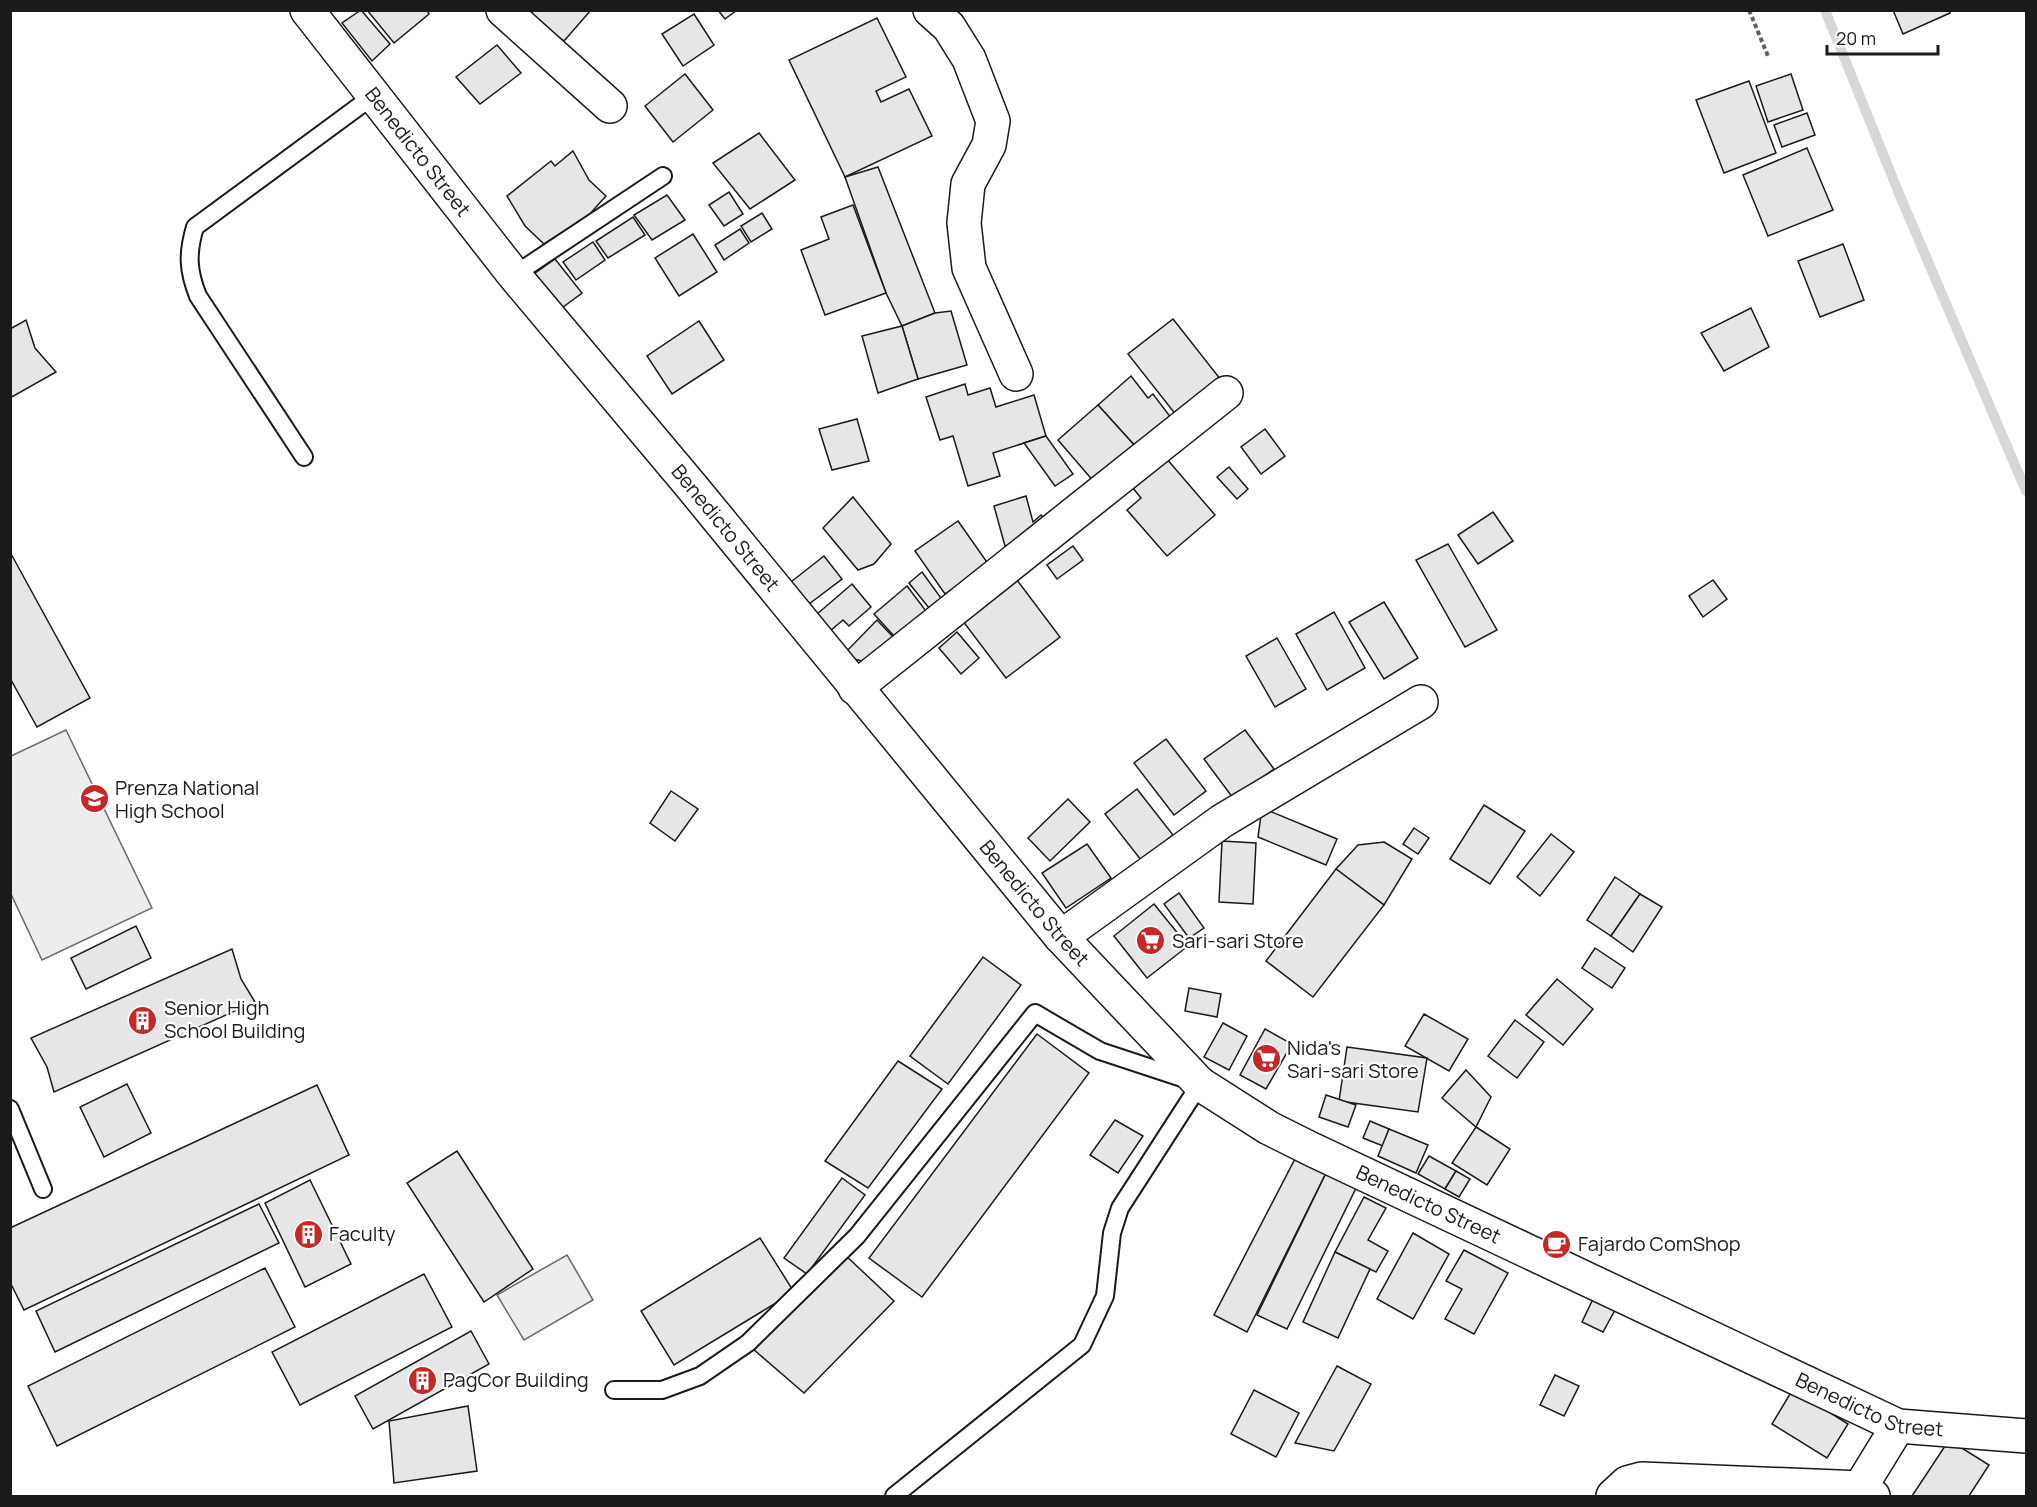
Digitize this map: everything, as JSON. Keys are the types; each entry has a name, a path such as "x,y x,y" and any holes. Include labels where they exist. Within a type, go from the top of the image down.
{"street":[{"name":"Benedicto Street","path":"307,10 514,276 1060,937 1200,1084 1269,1128 1311,1149 1898,1426 2026,1436"},
{"path":"503,10 610,106"},
{"path":"930,10 949,27 969,59 993,121 989,145 968,183 964,223 969,268 1016,374"},
{"path":"855,688 1226,393"},
{"path":"1060,937 1222,821 1421,702"},
{"path":"1613,1497 1627,1483 1642,1479 1863,1494 1898,1426"}],"lane":[{"path":"304,457 198,296 189,274 188,250 195,227 374,96"},
{"path":"514,276 663,176"},
{"path":"614,1390 662,1390 700,1376 748,1343 857,1236 1035,1013 1101,1052 1200,1084 1120,1208 1112,1233 1105,1296 1082,1345 894,1497"},
{"path":"10,1109 44,1189"}],"path":[{"path":"1749,10 1768,56"}],"shaded area":[{"path":"66,730 152,908 42,960 11,894 11,756"},
{"path":"567,1255 593,1300 524,1340 497,1295"}],"building":[{"path":"361,10 390,44 372,61 342,23"},
{"path":"367,10 427,10 429,14 394,43"},
{"path":"534,10 591,10 564,41 528,18"},
{"path":"718,10 737,10 725,19"},
{"path":"1893,10 1949,10 1950,13 1903,34"},
{"path":"694,14 714,45 683,66 662,34"},
{"path":"877,18 906,77 876,91 881,102 909,89 932,136 845,177 789,60"},
{"path":"497,45 521,73 480,104 456,77"},
{"path":"685,74 713,110 673,142 645,106"},
{"path":"1791,74 1803,110 1768,122 1756,86"},
{"path":"1749,81 1776,153 1724,173 1696,100"},
{"path":"1807,113 1815,135 1782,147 1774,125"},
{"path":"759,133 795,180 750,209 713,163"},
{"path":"1807,148 1833,210 1768,236 1743,175"},
{"path":"573,151 589,180 606,196 587,217 544,244 525,226 507,196 551,161 555,166"},
{"path":"878,167 935,313 902,326 886,293 845,177"},
{"path":"729,192 743,214 724,226 709,205"},
{"path":"667,195 685,220 652,240 634,215"},
{"path":"853,205 886,293 825,315 801,250 829,239 821,217"},
{"path":"762,213 772,229 751,242 741,226"},
{"path":"633,217 645,235 608,258 596,241"},
{"path":"740,229 749,243 724,260 715,245"},
{"path":"693,234 717,272 679,296 655,258"},
{"path":"593,242 605,260 576,280 563,262"},
{"path":"1843,244 1864,300 1820,317 1798,261"},
{"path":"555,259 582,293 559,310 531,276"},
{"path":"1751,308 1769,347 1724,371 1701,333"},
{"path":"951,311 967,365 918,379 902,326 935,313"},
{"path":"1173,319 1225,385 1180,420 1128,354"},
{"path":"26,320 35,348 56,372 10,398 10,329"},
{"path":"699,321 724,360 672,394 647,356"},
{"path":"902,326 918,379 878,393 862,336"},
{"path":"1131,376 1148,398 1153,394 1172,419 1136,447 1098,405"},
{"path":"965,384 968,395 990,388 996,407 1034,395 1046,436 993,453 1000,476 968,486 953,436 940,440 926,397"},
{"path":"1098,405 1136,447 1095,483 1058,440"},
{"path":"857,419 869,461 832,470 819,429"},
{"path":"1265,429 1285,456 1261,474 1241,447"},
{"path":"1046,436 1073,474 1055,486 1024,443"},
{"path":"1166,458 1215,515 1167,556 1127,510 1141,498 1132,487"},
{"path":"1229,467 1248,489 1237,499 1217,477"},
{"path":"1026,496 1033,522 1041,515 1050,524 1033,538 1005,546 994,506"},
{"path":"853,497 891,544 874,564 858,570 823,528"},
{"path":"1493,512 1513,541 1478,564 1458,535"},
{"path":"958,521 989,565 945,594 915,551"},
{"path":"1448,544 1497,630 1465,647 1416,560"},
{"path":"1073,546 1083,560 1057,579 1047,565"},
{"path":"10,552 90,698 37,727 10,678"},
{"path":"824,556 842,579 805,607 787,585"},
{"path":"922,572 941,598 929,608 909,583"},
{"path":"1011,572 1060,637 1006,678 956,612"},
{"path":"1713,580 1727,599 1703,617 1689,596"},
{"path":"852,584 871,607 849,626 843,620 830,631 816,615"},
{"path":"907,586 926,611 894,636 874,614"},
{"path":"1384,602 1418,658 1384,679 1349,622"},
{"path":"1334,612 1365,668 1327,690 1296,634"},
{"path":"877,620 894,638 866,662 842,656"},
{"path":"957,632 979,658 961,674 939,648"},
{"path":"1277,638 1306,689 1275,707 1246,656"},
{"path":"1245,730 1274,769 1233,798 1204,759"},
{"path":"1166,739 1206,791 1174,815 1134,763"},
{"path":"1137,789 1173,835 1141,860 1105,814"},
{"path":"671,791 698,809 675,841 650,823"},
{"path":"1068,799 1090,822 1050,861 1028,838"},
{"path":"1484,805 1525,831 1490,884 1450,859"},
{"path":"1262,808 1337,839 1326,865 1258,837"},
{"path":"1414,828 1429,838 1418,854 1403,844"},
{"path":"1551,834 1574,852 1540,896 1517,877"},
{"path":"1222,841 1256,843 1253,904 1219,902"},
{"path":"1384,842 1412,859 1384,905 1336,869 1358,845"},
{"path":"1087,844 1111,878 1066,908 1042,873"},
{"path":"1336,869 1384,905 1313,997 1266,961"},
{"path":"1615,877 1640,894 1611,936 1587,920"},
{"path":"1179,893 1204,928 1189,938 1164,904"},
{"path":"1640,894 1662,907 1633,952 1611,936"},
{"name":"Sari-sari Store","path":"1154,904 1188,946 1147,978 1114,936"},
{"path":"136,926 151,958 86,989 71,958"},
{"path":"1595,948 1625,968 1612,988 1582,968"},
{"name":"Senior High School Building","path":"232,949 241,979 255,1002 54,1092 47,1067 31,1038"},
{"path":"983,957 1021,985 948,1084 910,1056"},
{"path":"1557,979 1593,1009 1563,1045 1526,1015"},
{"path":"1189,988 1221,994 1217,1017 1185,1011"},
{"path":"1424,1014 1468,1039 1449,1071 1405,1046"},
{"path":"1515,1020 1544,1042 1517,1078 1488,1056"},
{"path":"1223,1023 1247,1036 1229,1070 1204,1057"},
{"name":"Nida's Sari-sari Store","path":"1265,1029 1292,1044 1266,1089 1240,1075"},
{"path":"1037,1034 1089,1073 922,1297 869,1258"},
{"path":"1347,1047 1427,1058 1418,1112 1339,1101"},
{"path":"898,1061 942,1089 868,1188 825,1161"},
{"path":"1466,1070 1491,1097 1476,1127 1442,1098"},
{"path":"127,1084 151,1133 104,1157 80,1107"},
{"path":"317,1085 349,1155 24,1310 10,1282 10,1228"},
{"path":"1326,1095 1356,1105 1348,1127 1319,1117"},
{"path":"1115,1120 1143,1136 1118,1173 1090,1155"},
{"path":"1370,1121 1389,1129 1383,1146 1363,1138"},
{"path":"1476,1127 1510,1149 1487,1185 1452,1163"},
{"path":"1389,1129 1428,1145 1416,1173 1378,1156"},
{"path":"457,1151 533,1269 484,1302 407,1183"},
{"path":"1297,1155 1329,1167 1247,1332 1214,1315"},
{"path":"1429,1156 1456,1171 1445,1189 1418,1174"},
{"path":"1329,1167 1359,1182 1287,1329 1257,1315"},
{"path":"1456,1171 1470,1179 1459,1197 1445,1189"},
{"path":"842,1178 865,1195 807,1274 784,1258"},
{"name":"Faculty","path":"310,1180 351,1264 305,1287 265,1203"},
{"path":"1364,1197 1386,1208 1368,1240 1388,1251 1376,1272 1335,1252"},
{"path":"259,1204 279,1243 55,1352 36,1311"},
{"path":"1413,1233 1449,1254 1413,1319 1377,1299"},
{"path":"760,1238 794,1292 674,1365 641,1311"},
{"path":"1464,1250 1508,1273 1474,1334 1445,1319 1462,1289 1446,1281"},
{"path":"1335,1252 1370,1269 1338,1338 1303,1322"},
{"path":"844,1254 894,1301 804,1393 753,1349"},
{"path":"265,1268 295,1327 57,1446 28,1386"},
{"path":"424,1274 452,1327 300,1405 272,1352"},
{"path":"1593,1299 1615,1310 1603,1332 1582,1322"},
{"name":"PagCor Building","path":"471,1331 489,1364 373,1429 355,1396"},
{"path":"1337,1366 1371,1384 1334,1451 1295,1443"},
{"path":"1555,1375 1579,1386 1564,1416 1540,1405"},
{"path":"1793,1389 1848,1424 1827,1458 1772,1424"},
{"path":"1254,1390 1299,1413 1276,1457 1231,1434"},
{"path":"468,1406 477,1471 394,1483 389,1421"},
{"path":"1949,1440 1989,1465 1969,1496 1912,1496"}],"waterway":[{"path":"1825,10 1900,196 2026,491"}],"place":[{"name":"Prenza National High School","path":"94,799"},
{"name":"Sari-sari Store","path":"1151,941"},
{"name":"Senior High School Building","path":"143,1020"},
{"name":"Nida's Sari-sari Store","path":"1266,1059"},
{"name":"Faculty","path":"308,1234"},
{"name":"Fajardo ComShop","path":"1557,1244"},
{"name":"PagCor Building","path":"422,1380"}]}
